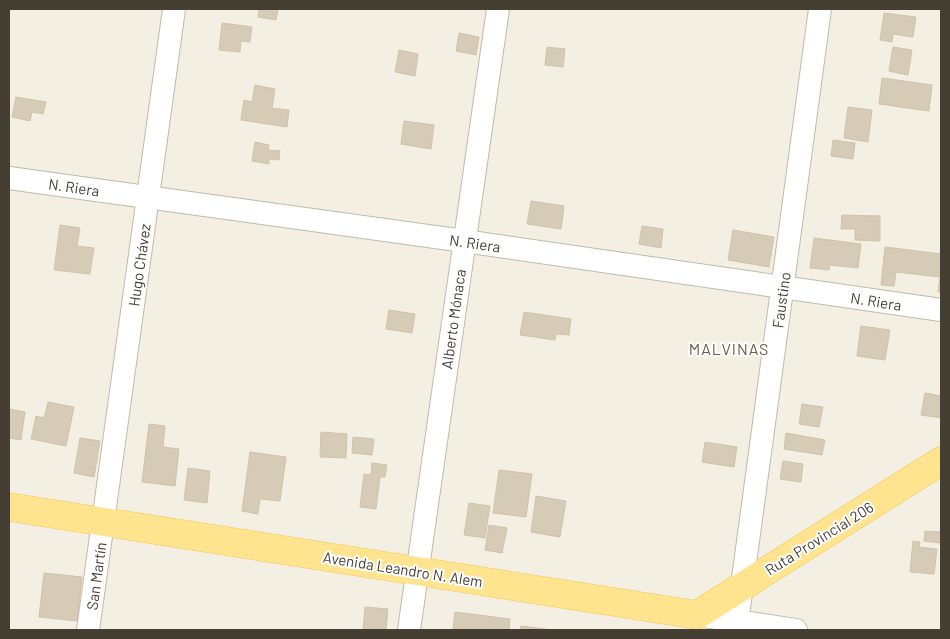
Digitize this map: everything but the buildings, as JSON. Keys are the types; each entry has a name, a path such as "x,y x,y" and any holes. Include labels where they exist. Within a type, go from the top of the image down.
{"main road":[{"name":"Ruta Provincial 206","path":"697,615 941,461"},
{"name":"Avenida Leandro N. Alem","path":"9,507 697,615"}],"street":[{"name":"Hugo Chávez","path":"103,521 174,9"},
{"name":"Alberto Mónaca","path":"409,630 498,9"},
{"name":"Faustino","path":"736,626 820,9"},
{"name":"N. Riera","path":"9,178 941,310"},
{"name":"San Martín","path":"88,630 103,521"},
{"name":"Avenida Leandro N. Alem","path":"697,615 736,626 796,630"}],"district":[{"name":"MALVINAS","path":"729,348"}]}
